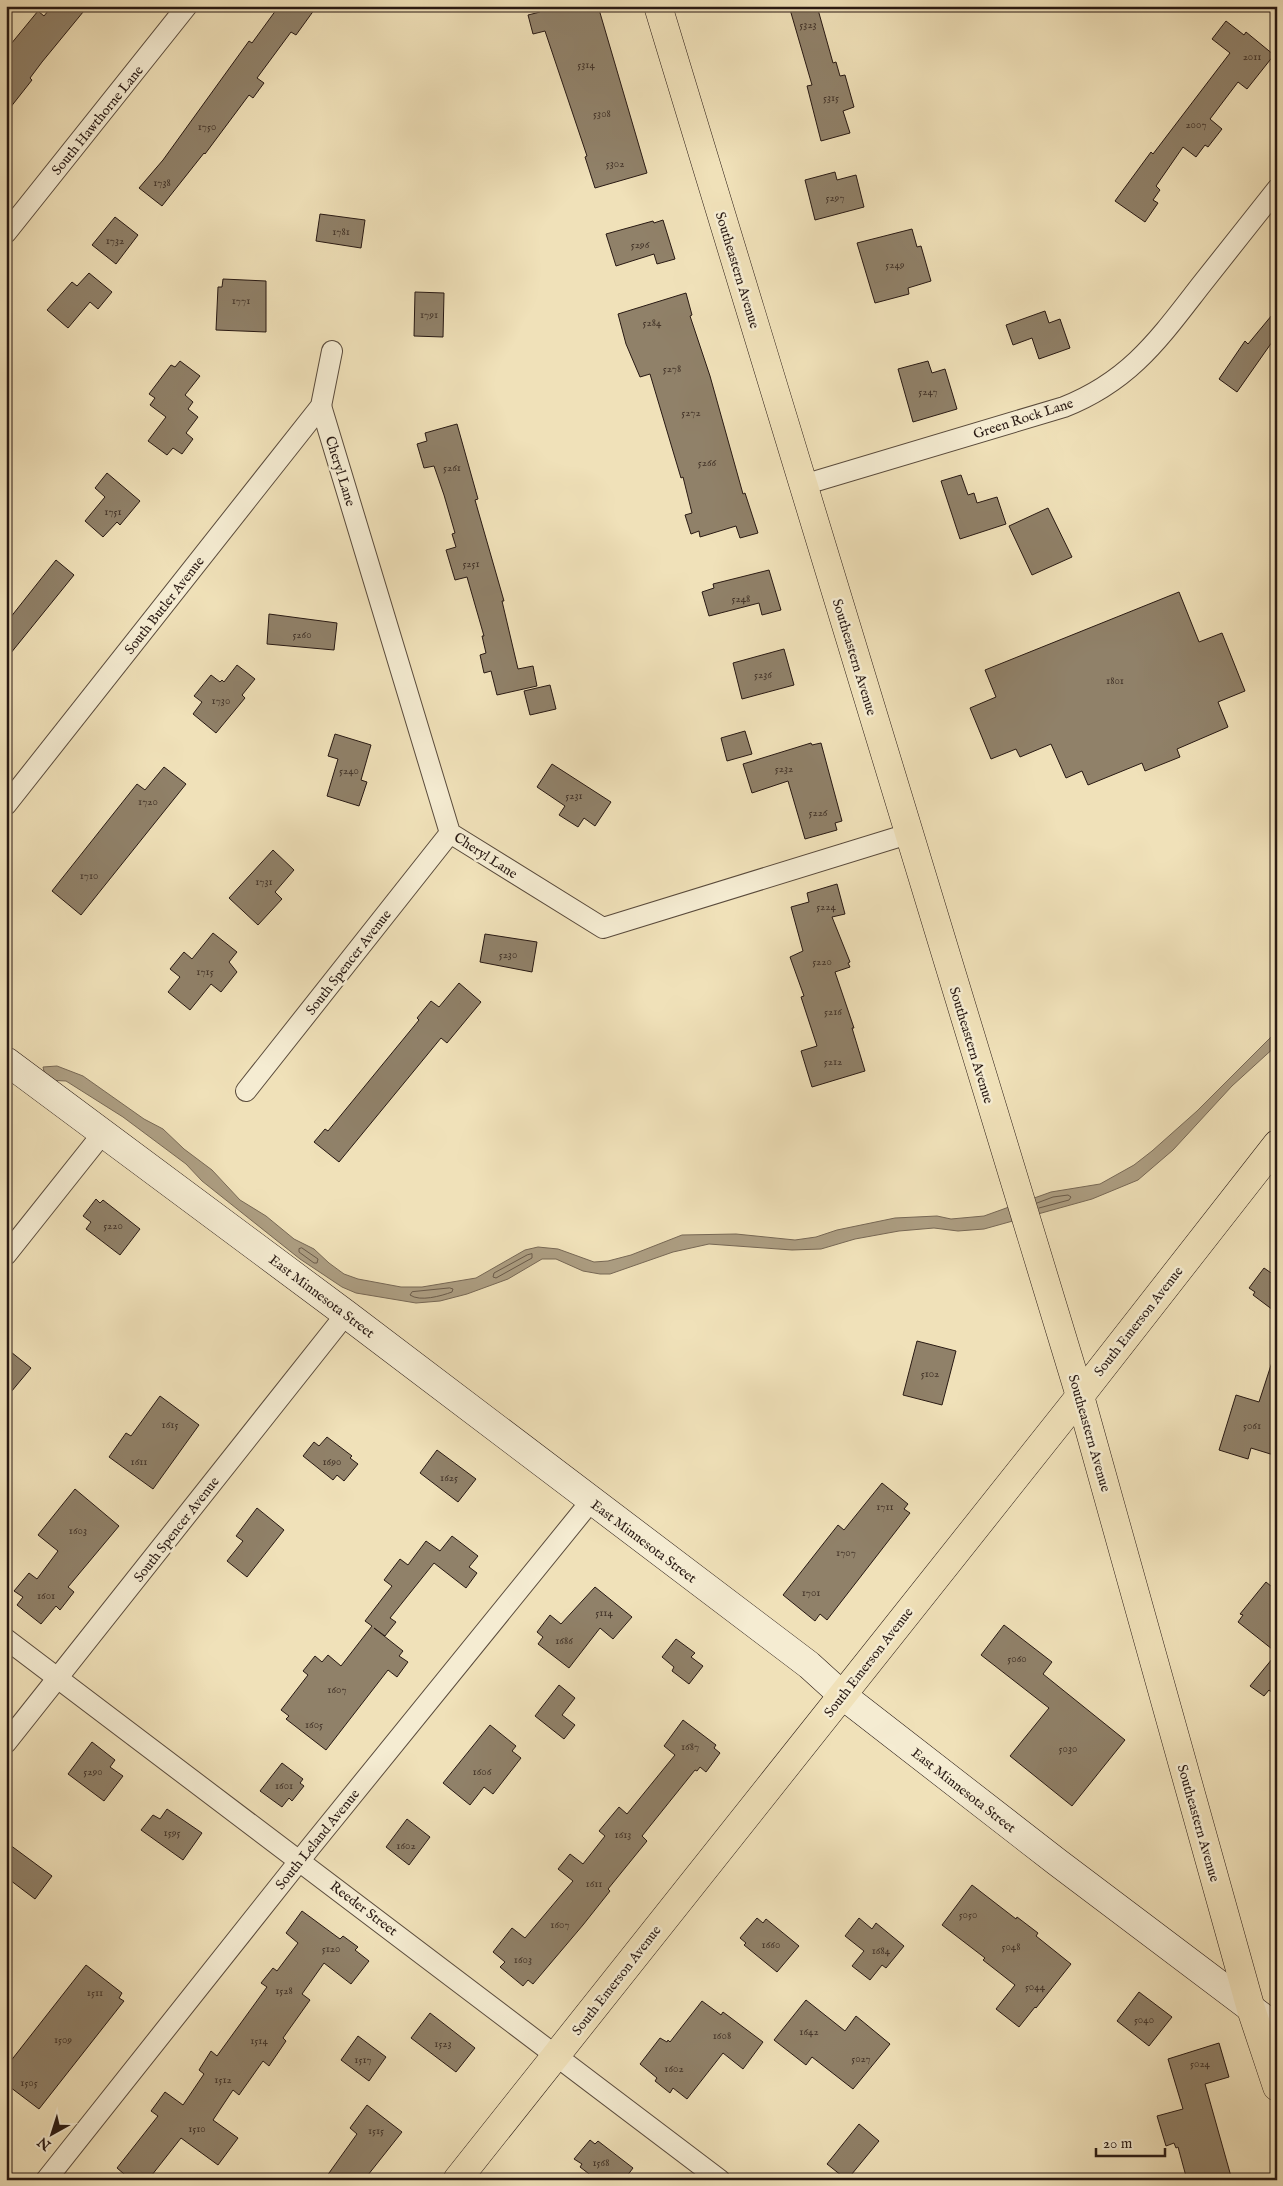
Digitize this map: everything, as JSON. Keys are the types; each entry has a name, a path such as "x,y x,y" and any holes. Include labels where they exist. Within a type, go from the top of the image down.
{"main road":[{"name":"Southeastern Avenue","path":"658,6 1080,1396 1251,2009 1277,2087"},
{"name":"South Emerson Avenue","path":"458,2180 1274,1151"}],"street":[{"name":"South Hawthorne Lane","path":"6,233 187,6"},
{"name":"Green Rock Lane","path":"803,485 1064,407 1104,387 1131,368 1156,343 1277,189"},
{"path":"321,406 332,351"},
{"name":"South Butler Avenue","path":"6,804 321,406"},
{"name":"Cheryl Lane","path":"321,406 450,833 603,928 908,834"},
{"name":"South Spencer Avenue","path":"246,1091 450,833"},
{"name":"East Minnesota Street","path":"6,1061 346,1314 809,1665 842,1695 1277,2028"},
{"path":"6,1255 103,1133"},
{"name":"South Spencer Avenue","path":"6,1743 346,1314"},
{"name":"South Leland Avenue","path":"46,2180 300,1860 591,1501"},
{"name":"Reeder Street","path":"6,1639 557,2054 720,2180"}],"water":[{"path":"1277,1031 1277,1045 1232,1086 1173,1150 1138,1180 1092,1199 984,1229 958,1231 934,1228 899,1231 855,1239 821,1249 792,1250 709,1244 673,1252 610,1274 583,1271 556,1259 542,1259 508,1279 467,1294 440,1301 416,1303 356,1293 342,1287 300,1259 202,1181 186,1164 123,1117 66,1081 46,1080 43,1067 57,1066 83,1076 144,1119 163,1129 184,1149 212,1170 240,1200 266,1216 294,1239 314,1249 344,1274 358,1279 401,1287 422,1287 476,1278 525,1250 538,1247 558,1249 594,1262 608,1261 631,1255 682,1235 736,1234 795,1240 816,1237 837,1230 895,1218 937,1216 951,1219 984,1216 1051,1192 1100,1184 1134,1165 1152,1151 1197,1111"}],"building":[{"path":"52,6 88,6 42,62 30,78 32,80 6,113 6,50 38,11 44,16"},
{"path":"279,6 317,6 296,35 291,32 257,78 264,83 253,98 249,95 205,154 162,206 139,188 163,160 249,41 252,43"},
{"path":"539,6 598,6 647,173 595,188 585,157 587,156 545,31 533,34 528,15 540,12"},
{"path":"789,6 817,6 833,63 836,62 840,76 845,75 854,107 843,111 850,133 821,141 807,86 812,85"},
{"path":"1226,21 1244,35 1246,32 1274,55 1247,89 1238,82 1210,119 1222,129 1208,147 1205,145 1196,157 1183,147 1156,186 1160,190 1153,200 1158,203 1145,222 1115,201 1151,152 1153,154 1230,53 1212,39"},
{"path":"835,172 837,180 856,175 864,207 815,220 805,180"},
{"path":"320,214 365,220 361,248 316,241"},
{"path":"115,217 138,235 116,264 92,245"},
{"path":"663,220 675,259 657,264 654,254 616,266 606,234"},
{"path":"912,229 917,247 921,246 931,281 908,288 909,294 875,303 857,243"},
{"path":"89,273 112,292 98,309 90,302 68,328 47,310 72,282 77,286"},
{"path":"223,279 266,281 266,332 216,330 218,287 222,287"},
{"path":"415,292 444,293 443,337 414,336"},
{"path":"686,293 692,315 690,316 710,376 743,494 745,493 758,533 740,538 736,526 700,537 699,531 691,534 685,515 692,513 683,477 681,478 650,374 640,377 626,344 618,314"},
{"path":"1277,309 1277,335 1237,392 1219,379 1245,341 1248,344"},
{"path":"1045,311 1049,323 1060,319 1070,348 1039,359 1032,338 1013,345 1006,325"},
{"path":"180,361 200,376 185,395 193,402 188,409 198,417 186,433 193,439 182,454 173,448 167,455 148,441 166,417 150,405 155,398 149,394 171,365 175,367"},
{"path":"928,361 932,373 945,369 957,409 913,422 898,369"},
{"path":"457,424 478,499 475,500 504,601 502,601 518,669 533,666 537,686 497,695 491,671 484,673 480,655 486,653 482,636 484,636 467,577 455,580 446,550 456,547 452,534 455,533 434,466 424,468 417,444 427,441 425,433"},
{"path":"107,473 140,501 120,525 117,522 103,537 85,521 105,497 95,488"},
{"path":"961,475 968,495 974,493 977,503 997,497 1006,524 960,539 941,481"},
{"path":"1048,508 1072,557 1032,575 1009,526"},
{"path":"56,560 74,575 6,659 6,623"},
{"path":"769,570 781,610 762,615 759,603 709,616 702,592 714,588 713,584"},
{"path":"1179,592 1199,642 1222,633 1245,691 1218,702 1228,727 1177,749 1180,757 1145,771 1142,763 1088,785 1082,771 1066,778 1051,744 1020,757 1016,749 991,759 970,708 996,697 985,670"},
{"path":"269,614 337,623 334,650 267,644"},
{"path":"784,649 794,685 742,699 733,663"},
{"path":"237,665 255,679 242,695 245,698 216,733 193,714 202,702 194,696 211,675 220,682 222,680 224,682"},
{"path":"550,685 556,709 530,715 524,691"},
{"path":"745,731 752,754 727,761 721,738"},
{"path":"335,734 371,745 361,780 367,782 359,806 327,796 338,759 328,756"},
{"path":"811,743 812,745 821,743 842,821 835,823 837,830 805,839 788,781 752,793 743,764"},
{"path":"552,764 611,802 595,826 584,818 578,827 559,815 565,806 537,787"},
{"path":"164,767 186,784 81,915 52,891 137,784 145,790"},
{"path":"273,850 294,870 275,892 282,899 258,925 229,898"},
{"path":"837,884 845,914 832,917 850,962 848,963 850,967 835,972 854,1028 852,1028 865,1071 812,1087 801,1051 817,1046 801,997 804,996 790,957 803,951 791,907 809,902 807,893"},
{"path":"213,933 237,952 229,962 237,972 221,992 211,984 190,1010 168,992 180,977 170,969 184,952 192,959"},
{"path":"485,934 537,942 532,972 480,962"},
{"path":"459,983 481,1002 447,1043 441,1038 339,1162 314,1142 325,1129 328,1131 419,1020 417,1018 431,1001 439,1007"},
{"path":"96,1199 100,1203 103,1200 140,1229 120,1255 86,1229 91,1222 83,1216"},
{"path":"1264,1268 1277,1277 1277,1313 1253,1295 1255,1292 1249,1288"},
{"path":"917,1341 956,1351 942,1405 903,1395"},
{"path":"6,1348 31,1368 6,1398"},
{"path":"1273,1359 1277,1359 1277,1456 1251,1448 1248,1459 1219,1450 1236,1395 1259,1402"},
{"path":"160,1396 199,1425 153,1489 109,1457 126,1433 131,1436"},
{"path":"327,1437 352,1456 350,1458 358,1464 344,1481 337,1475 333,1480 303,1456 314,1442 319,1446"},
{"path":"437,1450 476,1479 458,1502 420,1473"},
{"path":"882,1483 908,1504 904,1509 910,1513 827,1620 820,1614 815,1621 783,1595 838,1525 844,1530"},
{"path":"75,1489 119,1526 68,1587 74,1592 60,1610 56,1606 41,1624 17,1605 23,1597 14,1591 29,1573 37,1579 58,1551 38,1535"},
{"path":"257,1508 284,1530 247,1577 227,1561 243,1541 236,1536"},
{"path":"452,1536 478,1556 469,1567 477,1573 466,1588 434,1563 390,1618 396,1622 385,1636 374,1628 403,1651 399,1656 408,1662 397,1677 388,1670 326,1750 286,1719 289,1716 281,1710 308,1675 303,1671 315,1656 322,1662 328,1655 341,1666 372,1626 365,1621 392,1586 384,1580 400,1559 408,1565 426,1541 440,1551"},
{"path":"1266,1582 1277,1591 1277,1653 1238,1622 1243,1615 1240,1614"},
{"path":"595,1587 632,1617 613,1639 600,1628 569,1668 538,1644 543,1637 537,1632 550,1615 561,1624"},
{"path":"1004,1625 1052,1662 1043,1674 1125,1740 1072,1806 1010,1756 1049,1708 981,1655"},
{"path":"676,1639 695,1653 691,1657 703,1666 689,1684 672,1671 674,1667 662,1657"},
{"path":"1277,1653 1277,1696 1269,1690 1264,1696 1250,1686"},
{"path":"559,1685 575,1698 562,1715 575,1725 564,1739 535,1716"},
{"path":"683,1720 716,1745 714,1748 720,1753 706,1772 700,1767 697,1771 695,1770 642,1836 647,1841 608,1889 610,1891 583,1925 533,1984 528,1980 523,1986 500,1967 505,1962 493,1952 512,1928 525,1938 573,1881 558,1869 570,1854 583,1864 605,1836 599,1831 619,1807 627,1814 675,1755 664,1746"},
{"path":"490,1725 516,1746 512,1751 521,1758 493,1794 484,1787 470,1805 443,1783"},
{"path":"92,1742 115,1760 110,1767 123,1776 104,1801 68,1774"},
{"path":"282,1763 303,1779 300,1783 304,1786 292,1801 289,1798 282,1807 260,1791"},
{"path":"167,1809 202,1833 183,1860 141,1830 153,1815 160,1819"},
{"path":"407,1819 430,1837 409,1865 386,1847"},
{"path":"6,1842 52,1876 35,1899 6,1877"},
{"path":"972,1885 1016,1919 1017,1917 1038,1933 1036,1936 1071,1964 1019,2027 996,2009 1015,1985 983,1960 985,1958 942,1925"},
{"path":"302,1911 340,1939 343,1936 358,1947 355,1950 369,1961 351,1984 324,1963 302,1994 310,2000 283,2038 286,2041 269,2066 263,2061 239,2095 233,2090 213,2120 238,2138 218,2165 181,2138 148,2180 131,2180 117,2168 158,2116 151,2111 165,2092 183,2105 204,2074 199,2070 211,2051 217,2056 267,1987 261,1983 273,1968 277,1971 298,1943 286,1933"},
{"path":"757,1918 763,1923 766,1919 799,1946 777,1972 744,1945 746,1943 740,1938"},
{"path":"859,1918 872,1929 876,1923 904,1946 886,1968 882,1965 870,1980 852,1966 864,1951 845,1936"},
{"path":"86,1965 122,1993 119,1998 124,2001 39,2109 6,2084 6,2067"},
{"path":"1139,1992 1172,2017 1149,2046 1117,2021"},
{"path":"806,2000 845,2031 856,2016 890,2044 853,2089 812,2057 806,2065 774,2040"},
{"path":"702,2001 721,2015 723,2012 763,2042 743,2069 723,2053 687,2099 673,2088 670,2093 655,2081 657,2078 640,2064 660,2038 670,2042"},
{"path":"430,2013 475,2048 456,2072 411,2038"},
{"path":"358,2036 386,2057 369,2081 341,2060"},
{"path":"1219,2043 1229,2077 1205,2084 1232,2180 1187,2180 1178,2147 1176,2148 1174,2143 1166,2146 1157,2116 1183,2109 1168,2059"},
{"path":"367,2105 402,2132 364,2180 324,2180 357,2134 350,2128"},
{"path":"859,2124 879,2141 847,2180 827,2164"},
{"path":"590,2140 595,2144 598,2141 633,2168 624,2180 597,2180 580,2167 582,2164 574,2159"}]}
